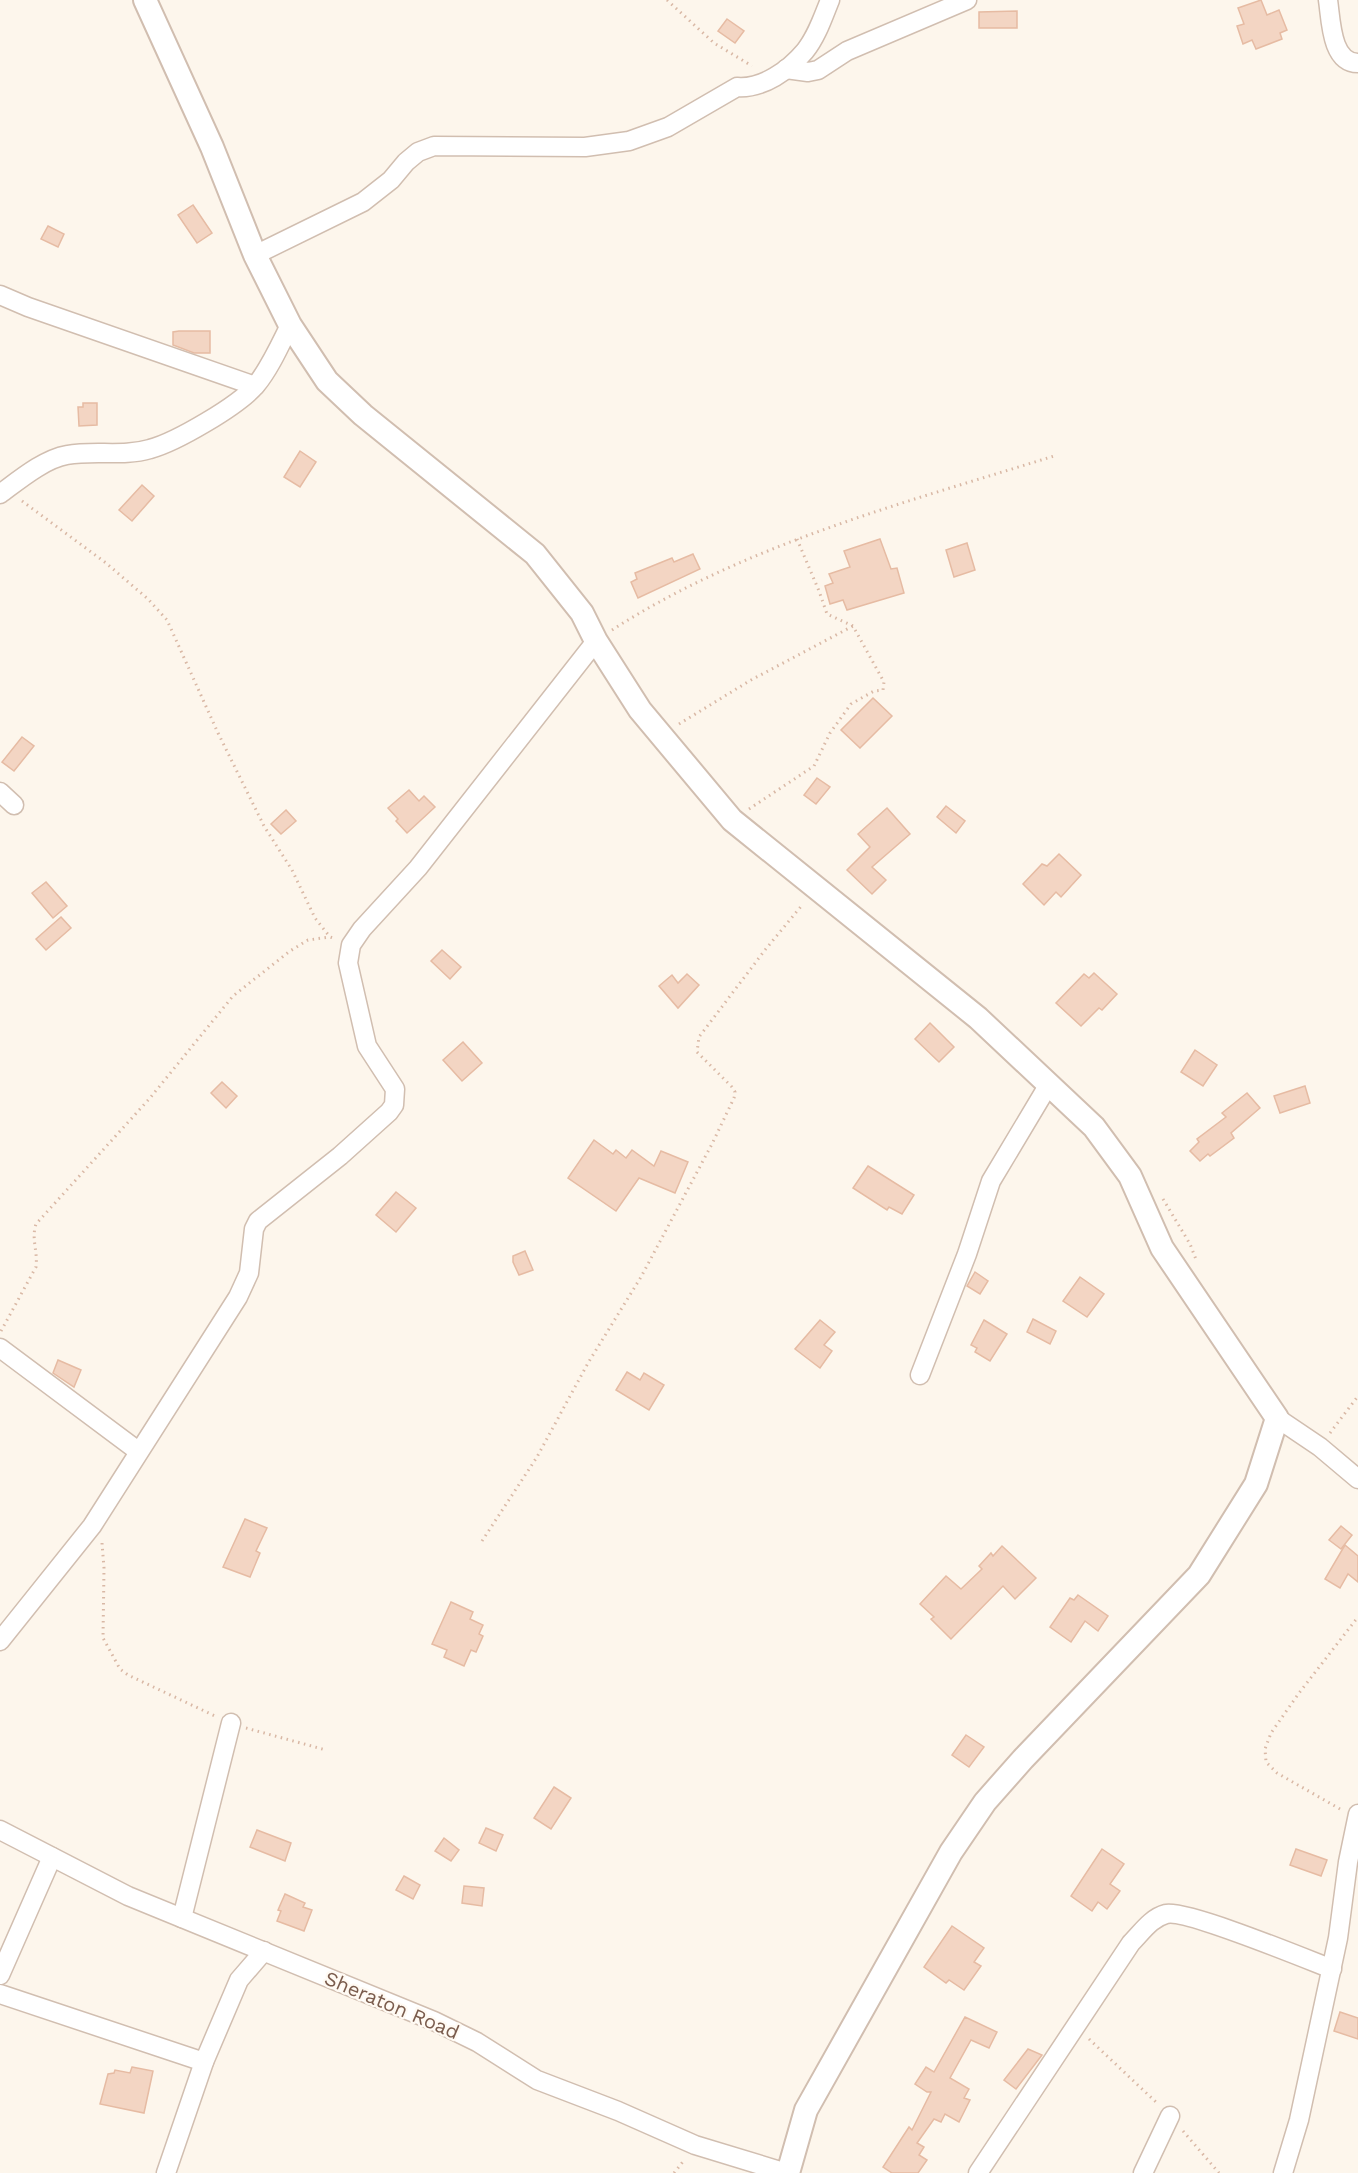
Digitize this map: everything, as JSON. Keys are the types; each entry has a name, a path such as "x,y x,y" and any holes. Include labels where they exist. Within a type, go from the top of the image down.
{"street":[{"path":"145,0 212,147 255,255 290,326 327,381 363,415 535,554 582,613 596,640 640,710 732,820 978,1018 1095,1126 1131,1176 1161,1248 1277,1418 1320,1446 1358,1479"},
{"path":"255,255 363,202 391,180 418,152 434,146 585,147 629,141 668,127 737,87 750,88 779,74 806,50 819,28 830,0"},
{"path":"779,74 818,70 848,51 966,0"},
{"path":"1328,0 1334,40 1342,56 1351,63 1358,63"},
{"path":"0,295 28,308 255,386"},
{"path":"3,491 46,463 65,455 83,453 116,455 149,450 177,438 220,413 255,386 290,326"},
{"path":"0,1641 92,1526 238,1297 249,1273 258,1221 339,1156 394,1105 395,1089 367,1046 348,963 351,945 362,929 418,868 596,640"},
{"path":"920,1374 967,1254 991,1181 1049,1084"},
{"path":"0,1348 138,1451"},
{"path":"787,2173 806,2110 951,1852 985,1802 1023,1759 1199,1575 1256,1484 1277,1418"},
{"path":"182,1918 231,1723"},
{"path":"1283,2173 1299,2120 1318,2024 1332,1969 1357,1817"},
{"name":"Sheraton Road","path":"0,1830 128,1896 434,2021 477,2042 537,2080 618,2111 695,2145 787,2173"},
{"path":"0,1975 52,1857"},
{"path":"978,2173 1131,1943 1154,1919 1169,1913 1199,1921 1257,1940 1332,1969"},
{"path":"166,2173 204,2062 239,1980 264,1952"},
{"path":"0,1994 204,2062"},
{"path":"1143,2173 1170,2116"}],"path":[{"path":"667,0 714,43 779,74"},
{"path":"596,640 646,608 797,539 1054,456"},
{"path":"3,491 106,563 148,599 167,620 218,733 264,826 292,870 315,918 330,937"},
{"path":"732,820 814,766 830,733 851,704 874,691 883,690 884,682 881,674 853,626 827,614 797,539"},
{"path":"662,735 751,680 853,626"},
{"path":"482,1540 537,1457 588,1363 641,1277 734,1098 735,1092 732,1087 697,1052 699,1037 765,950 816,888"},
{"path":"0,1332 36,1266 37,1257 32,1236 36,1224 150,1098 233,996 291,951 309,940 330,937 351,945"},
{"path":"1320,1446 1358,1396"},
{"path":"92,1526 102,1541 103,1638 120,1669 128,1675 231,1723 326,1750"},
{"path":"1357,1817 1277,1773 1266,1762 1265,1749 1276,1725 1358,1617"},
{"path":"1076,2028 1125,2071 1170,2116 1219,2173"}],"building":[{"path":"1261,0 1267,15 1279,10 1287,30 1280,33 1282,39 1256,49 1252,40 1243,44 1237,26 1244,24 1238,8"},
{"path":"1017,11 1017,28 979,28 979,12"},
{"path":"727,19 744,31 735,43 718,31"},
{"path":"193,205 212,233 197,243 178,215"},
{"path":"48,226 64,234 58,247 41,239"},
{"path":"210,331 210,353 194,353 173,345 173,332"},
{"path":"83,403 97,403 97,425 79,426 78,407 83,407"},
{"path":"300,451 316,462 300,487 284,477"},
{"path":"142,485 154,496 132,521 119,510"},
{"path":"880,539 891,569 897,568 904,593 847,610 843,600 830,604 825,586 833,583 829,574 850,567 844,551"},
{"path":"967,543 975,570 954,577 946,550"},
{"path":"693,554 700,569 638,598 631,582 637,579 635,573 672,558 674,562"},
{"path":"873,698 892,716 860,748 841,730"},
{"path":"22,737 34,746 14,771 2,762"},
{"path":"817,778 830,787 816,804 804,795"},
{"path":"409,790 419,801 424,796 435,807 407,833 388,808"},
{"path":"946,806 965,821 956,833 937,817"},
{"path":"887,808 910,834 872,867 886,880 872,894 847,870 870,847 858,834"},
{"path":"286,810 296,821 281,834 271,824"},
{"path":"1059,854 1081,875 1061,897 1056,892 1044,905 1023,884 1042,864 1047,866"},
{"path":"46,882 67,906 53,918 32,893"},
{"path":"61,917 71,928 46,950 36,939"},
{"path":"442,950 461,967 450,979 431,961"},
{"path":"1094,973 1117,994 1102,1010 1099,1008 1081,1026 1056,1003 1084,974 1089,978"},
{"path":"687,974 699,985 678,1008 659,986 672,975 678,983"},
{"path":"930,1023 954,1047 939,1062 915,1039"},
{"path":"463,1042 482,1063 462,1081 443,1060"},
{"path":"1195,1050 1217,1065 1203,1086 1181,1072"},
{"path":"222,1082 237,1096 226,1108 211,1093"},
{"path":"1305,1086 1310,1103 1280,1113 1274,1096"},
{"path":"1247,1093 1260,1108 1231,1133 1234,1138 1200,1161 1190,1151 1199,1142 1197,1139 1226,1117 1222,1113"},
{"path":"594,1140 613,1154 616,1150 626,1158 632,1150 654,1166 661,1151 688,1162 675,1193 639,1178 616,1211 568,1178"},
{"path":"868,1166 914,1195 902,1214 889,1207 887,1210 853,1188"},
{"path":"396,1192 416,1208 396,1232 376,1215"},
{"path":"525,1251 533,1270 519,1275 513,1262 513,1256"},
{"path":"975,1272 988,1281 980,1294 967,1286"},
{"path":"1080,1277 1104,1294 1087,1317 1063,1301"},
{"path":"1033,1319 1056,1331 1050,1344 1027,1332"},
{"path":"820,1320 835,1332 824,1345 832,1351 820,1368 795,1349"},
{"path":"984,1320 1007,1334 990,1361 975,1352 977,1348 971,1345"},
{"path":"58,1360 81,1370 74,1387 53,1373"},
{"path":"627,1372 640,1380 644,1373 664,1385 649,1410 616,1390"},
{"path":"245,1519 267,1528 256,1551 260,1553 250,1577 223,1567"},
{"path":"1341,1526 1352,1535 1341,1549 1329,1540"},
{"path":"1345,1545 1358,1556 1358,1582 1348,1574 1340,1588 1325,1579"},
{"path":"1002,1546 1036,1578 1015,1599 1003,1586 951,1639 931,1619 934,1617 920,1604 946,1576 961,1589 982,1569 979,1566 991,1553 993,1556"},
{"path":"1078,1595 1108,1616 1098,1631 1085,1621 1071,1642 1050,1627 1070,1598 1074,1600"},
{"path":"451,1602 473,1612 470,1619 483,1625 479,1634 483,1636 476,1652 471,1650 464,1666 444,1657 447,1650 432,1644"},
{"path":"966,1735 984,1747 969,1767 952,1755"},
{"path":"554,1787 571,1798 551,1829 534,1818"},
{"path":"486,1828 503,1835 496,1851 479,1843"},
{"path":"257,1830 291,1843 285,1861 250,1847"},
{"path":"444,1838 459,1850 451,1861 435,1851"},
{"path":"1102,1849 1124,1864 1110,1884 1120,1891 1107,1909 1098,1902 1092,1911 1071,1896"},
{"path":"1296,1849 1327,1860 1321,1876 1290,1865"},
{"path":"404,1876 420,1885 413,1899 396,1890"},
{"path":"464,1886 484,1888 482,1906 462,1903"},
{"path":"285,1894 305,1903 303,1907 312,1910 304,1931 277,1921 281,1911 278,1910"},
{"path":"952,1926 984,1948 974,1962 981,1966 964,1990 949,1980 946,1983 924,1967"},
{"path":"1340,2012 1358,2018 1358,2039 1334,2031"},
{"path":"965,2017 997,2032 989,2048 971,2040 950,2078 969,2089 964,2098 970,2100 959,2122 945,2114 941,2122 934,2119 917,2143 924,2147 919,2155 927,2160 918,2173 892,2173 883,2167 909,2127 912,2130 931,2092 915,2084 926,2067 934,2072"},
{"path":"1028,2049 1042,2055 1016,2089 1004,2080"},
{"path":"132,2067 153,2071 144,2113 100,2104 108,2074 114,2073 115,2070 130,2073"}]}
